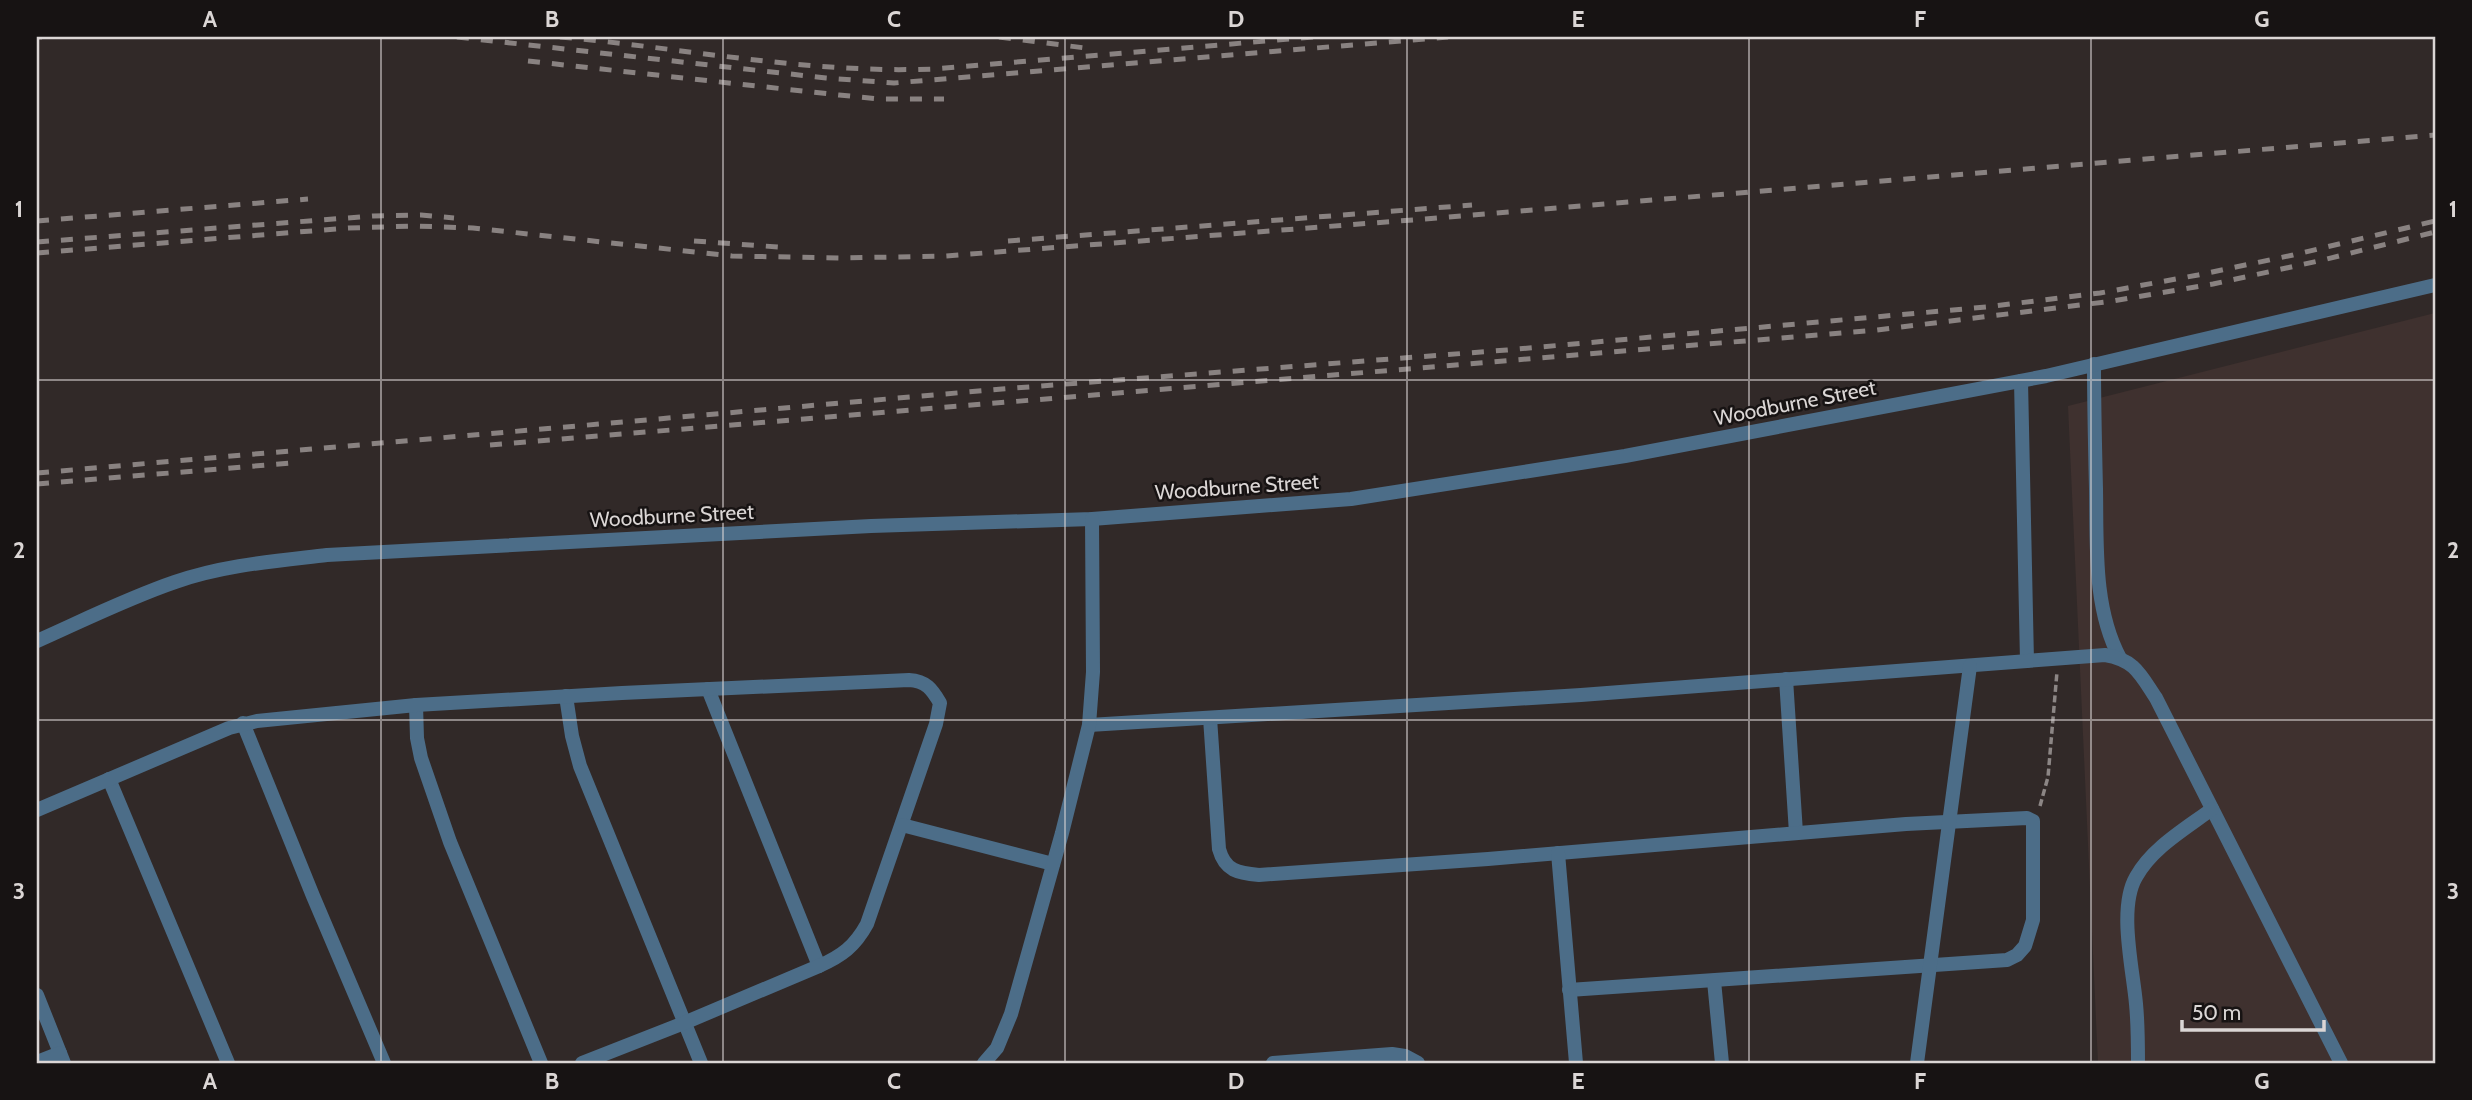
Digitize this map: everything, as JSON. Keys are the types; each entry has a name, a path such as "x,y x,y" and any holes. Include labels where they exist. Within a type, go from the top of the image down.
{"street":[{"name":"Woodburne Street","path":"37,641 174,582 287,559 871,526 1092,520 1351,499 1625,456 2021,381 2435,285"},
{"path":"2094,364 2098,570 2103,612 2110,639 2120,658"},
{"path":"2021,381 2027,661"},
{"path":"984,1063 997,1048 1011,1014 1054,864 1088,726 1093,672 1092,520"},
{"path":"1088,726 2105,655 2120,658 2133,665 2156,698 2341,1063"},
{"path":"1917,1063 1970,666"},
{"path":"1786,679 1796,833"},
{"path":"37,810 243,723 416,705 566,696 909,680 928,685 940,703 936,724 867,924 860,937 839,957 582,1063"},
{"path":"708,689 819,966"},
{"path":"566,696 580,766 701,1063"},
{"path":"416,705 421,758 450,842 541,1063"},
{"path":"1210,718 1222,860 1234,870 1259,875 1950,821 2027,818 2033,821 2033,920 2025,946 2017,955 2007,960 1569,990"},
{"path":"243,723 384,1063"},
{"path":"109,779 228,1063"},
{"path":"2138,1063 2128,919 2129,896 2135,877 2147,862 2167,842 2211,810"},
{"path":"902,825 1054,864"},
{"path":"1558,853 1576,1063"},
{"path":"1714,981 1722,1063"},
{"path":"37,995 62,1058 37,1062"},
{"path":"997,1048 1003,1063"},
{"path":"1273,1063 1392,1054 1405,1056 1418,1063"}],"path":[{"path":"2033,821 2044,796 2048,777 2058,659"}],"shaded area":[{"path":"2435,313 2435,1063 2098,1063 2068,406"}],"railway":[{"path":"37,37 42,37"},
{"path":"457,37 826,78 894,83 1448,37"},
{"path":"560,37 793,64 887,70 934,69 1314,37"},
{"path":"999,37 1093,49"},
{"path":"528,61 879,99 944,99"},
{"path":"37,253 348,228 414,226 473,228 732,256 945,256 2435,135"},
{"path":"37,221 308,199"},
{"path":"1008,241 1472,205"},
{"path":"37,242 373,216 421,215 454,218"},
{"path":"37,473 1002,389 1507,350 1986,307 2100,293 2198,275 2435,221"},
{"path":"490,445 1877,330 2113,301 2213,284 2435,232"},
{"path":"694,241 778,247"},
{"path":"37,484 291,463"}]}
